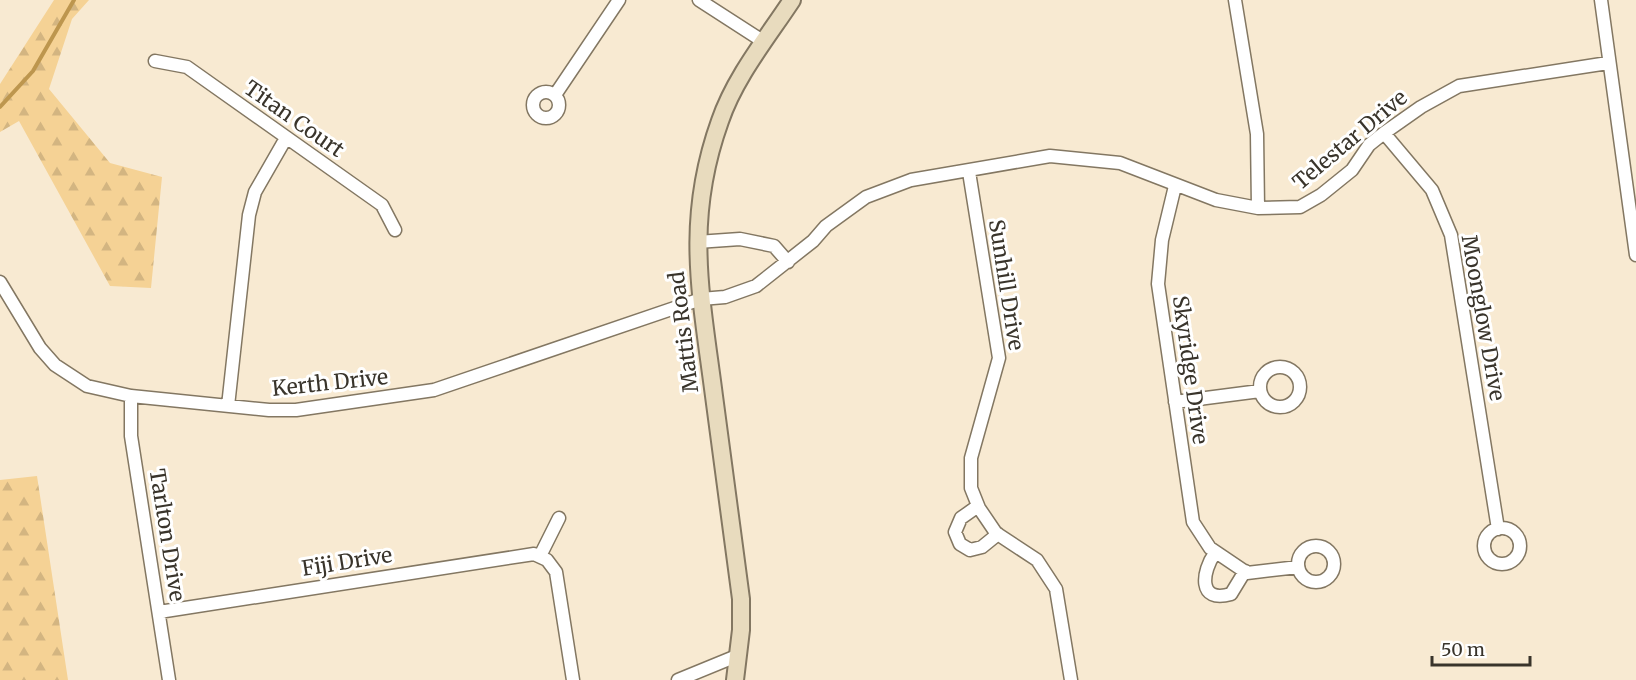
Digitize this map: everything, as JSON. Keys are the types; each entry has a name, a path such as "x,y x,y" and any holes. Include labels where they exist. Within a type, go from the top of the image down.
{"main road":[{"name":"Mattis Road","path":"735,680 739,655 741,599 701,298 697,242 702,189 721,118 744,73 792,0"}],"street":[{"path":"555,95 619,0"},
{"path":"699,0 764,42"},
{"path":"1235,0 1257,134 1257,208"},
{"path":"1601,0 1636,255"},
{"name":"Titan Court","path":"155,61 186,67 382,205 395,230"},
{"name":"Telestar Drive","path":"701,298 725,297 756,286 788,262 826,226 866,197 911,180 969,172 1050,156 1120,163 1216,200 1257,208 1300,207 1321,195 1352,170 1369,145 1384,133 1420,106 1459,86 1608,63"},
{"name":"Moonglow Drive","path":"1384,133 1432,190 1451,235 1498,529"},
{"path":"228,406 249,215 255,192 286,138"},
{"name":"Sunhill Drive","path":"969,172 999,358 971,458 971,488 978,506 998,534 1037,560 1056,589 1071,680"},
{"name":"Skyridge Drive","path":"1175,186 1162,240 1158,284 1193,522 1215,553 1245,571"},
{"path":"697,242 740,239 774,246 788,262"},
{"name":"Kerth Drive","path":"0,282 33,338 55,365 87,386 131,396 296,410 418,393 468,379 522,357 701,298"},
{"path":"1175,402 1260,391"},
{"name":"Tarlton Drive","path":"131,396 131,436 169,680"},
{"path":"978,506 961,518 955,532 960,544 970,550 982,547 998,534"},
{"path":"559,518 540,555 556,572 573,680"},
{"path":"1215,553 1207,564 1204,580 1208,591 1215,596 1231,594 1245,571 1298,567"},
{"name":"Fiji Drive","path":"159,612 523,554 540,555"},
{"path":"679,680 739,655"}],"green space":[{"path":"54,0 89,0 72,19 49,89 110,163 162,177 151,288 110,286 19,121 0,132 0,84"},
{"path":"37,476 68,680 0,680 0,480"}],"waterway":[{"path":"0,107 33,71 74,0"}]}
